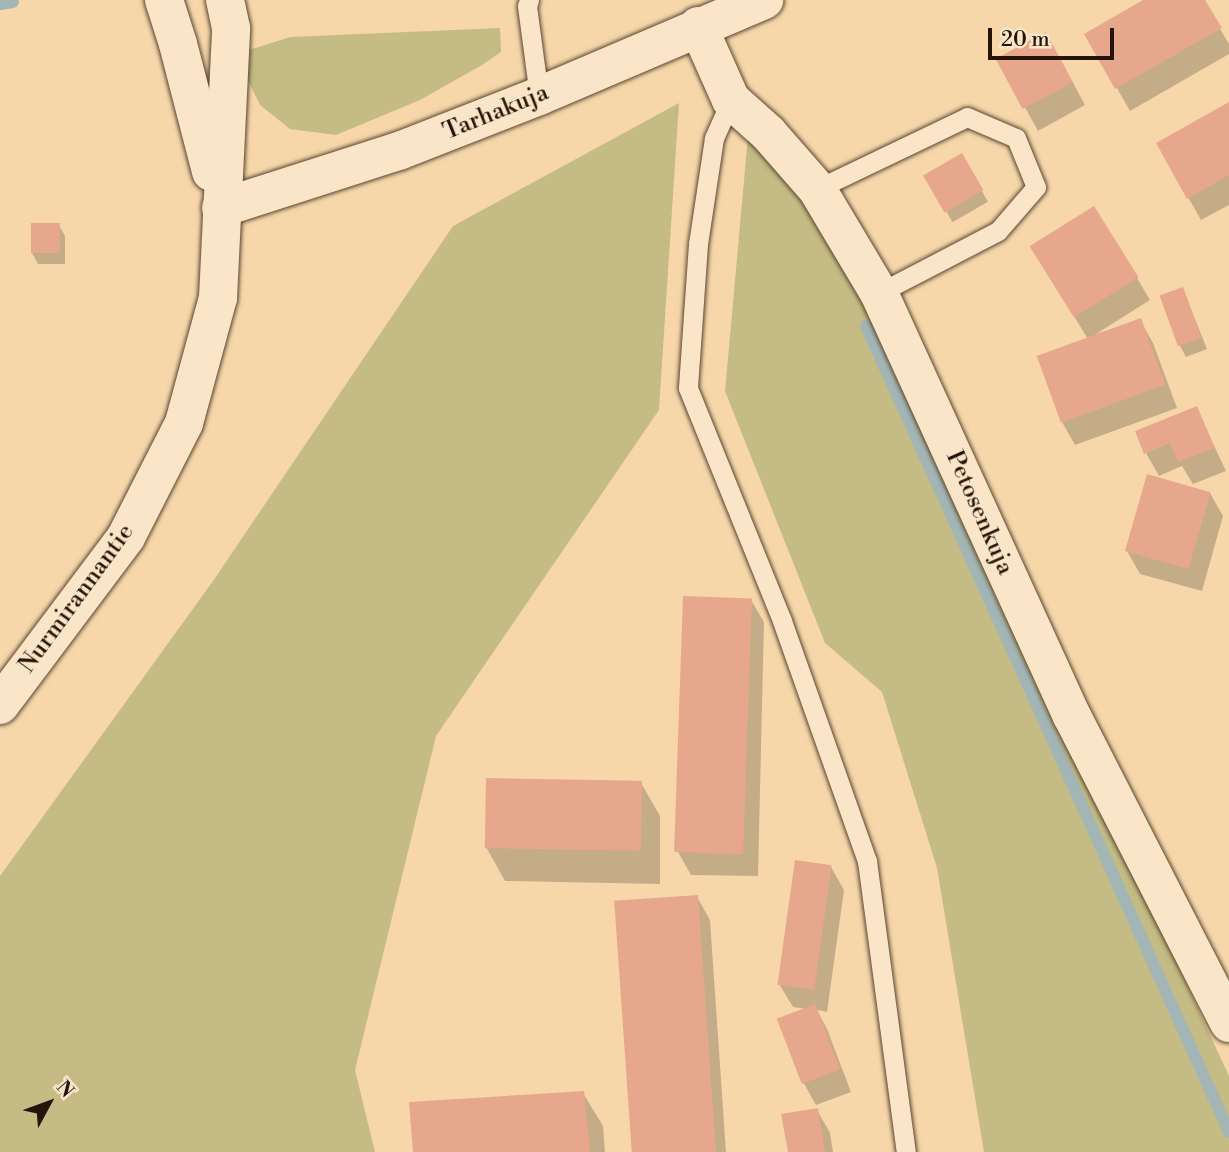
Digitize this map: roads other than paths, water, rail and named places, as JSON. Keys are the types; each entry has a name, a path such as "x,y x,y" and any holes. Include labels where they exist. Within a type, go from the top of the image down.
{"street":[{"name":"Nurmirannantie","path":"164,0 220,208"},
{"name":"Nurmirannantie","path":"0,705 126,537 184,423 218,298 220,208 231,28 225,0"},
{"name":"Tarhakuja","path":"220,208 399,151 538,96 764,0"},
{"name":"Petosenkuja","path":"698,26 731,100 768,133 817,190 880,293 1072,716 1229,1023"}],"lane":[{"path":"529,0 527,6 538,96"},
{"path":"731,100 714,138 698,244 688,388 782,621 867,860 906,1152"},
{"path":"817,190 967,117 1016,138 1036,187 1006,222 998,231 880,293"}],"waterway":[{"path":"0,4 13,2"},
{"path":"866,326 1229,1132"}]}
